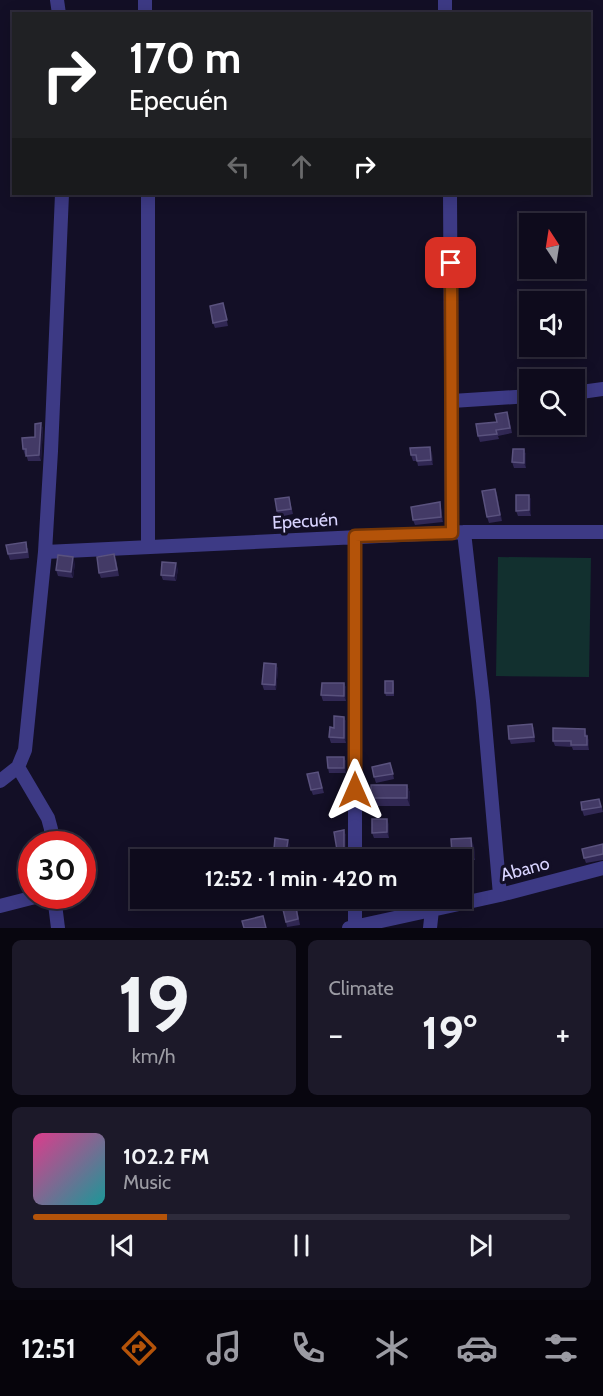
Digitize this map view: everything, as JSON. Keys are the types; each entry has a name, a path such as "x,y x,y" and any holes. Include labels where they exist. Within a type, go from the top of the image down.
{"street":[{"path":"0,781 18,767 24,750 45,552 62,195"},
{"path":"148,195 148,547"},
{"path":"450,195 452,401 458,532 483,701 500,895"},
{"path":"585,391 603,389"},
{"path":"452,401 519,397"},
{"name":"Epecuén","path":"45,552 458,532 603,532"},
{"path":"355,536 355,849"},
{"path":"18,767 48,818 51,831"},
{"name":"Abano","path":"352,927 500,895 603,868"},
{"path":"0,906 18,901"},
{"path":"56,909 58,928"},
{"path":"352,927 354,909"},
{"path":"430,928 432,910"}],"green space":[{"path":"498,557 591,558 589,677 496,676"}],"building":[{"path":"223,303 227,320 213,323 210,306"},
{"path":"507,412 510,428 496,430 497,434 478,436 476,424 497,422 495,414"},
{"path":"41,423 39,455 26,456 22,438 35,437 35,424"},
{"path":"430,447 431,460 417,461 416,455 411,455 410,448"},
{"path":"513,449 524,449 524,463 512,462"},
{"path":"495,489 500,515 487,517 482,491"},
{"path":"516,495 529,495 529,510 516,511"},
{"path":"289,497 291,509 277,511 275,499"},
{"path":"440,502 441,517 413,520 411,507"},
{"path":"26,542 27,552 8,554 6,545"},
{"path":"114,554 117,570 99,573 97,557"},
{"path":"58,555 73,557 71,572 56,570"},
{"path":"162,562 176,563 174,576 161,575"},
{"path":"264,663 276,664 275,685 262,684"},
{"path":"385,681 393,681 393,693 385,693"},
{"path":"322,683 344,683 344,696 321,695"},
{"path":"334,716 344,717 344,738 329,737 330,727 334,728"},
{"path":"532,724 534,737 509,739 508,726"},
{"path":"553,728 585,729 587,745 571,745 571,741 553,741"},
{"path":"327,757 344,757 344,768 328,768"},
{"path":"390,763 393,774 374,777 372,767"},
{"path":"318,772 322,788 311,790 307,774"},
{"path":"371,785 407,785 407,798 371,798"},
{"path":"599,799 601,807 582,810 581,802"},
{"path":"372,819 387,819 387,832 372,833"},
{"path":"344,830 344,849 337,849 334,832"},
{"path":"275,838 288,840 287,849 274,849"},
{"path":"471,838 472,849 452,849 451,839"},
{"path":"603,844 603,854 584,858 582,849"},
{"path":"283,909 296,909 298,919 286,922"},
{"path":"263,916 266,928 244,928 242,921"}],"route":[{"path":"355,790 355,536 452,533 451,263"}]}
